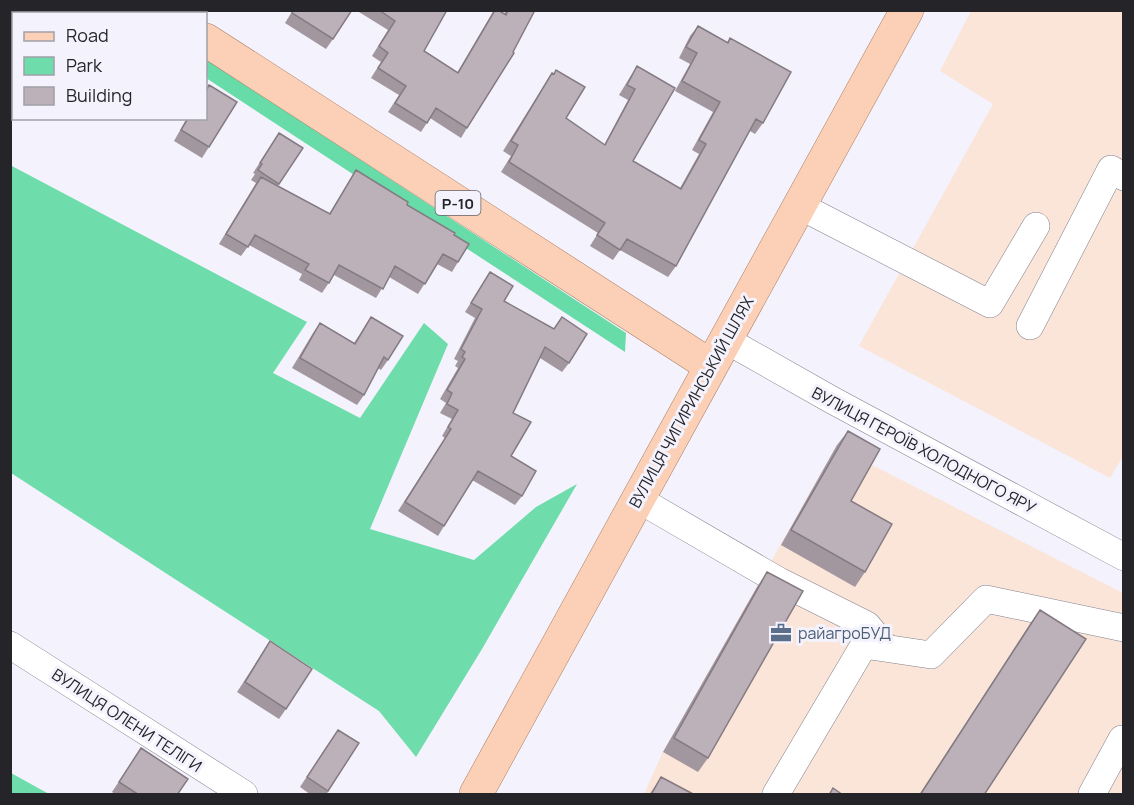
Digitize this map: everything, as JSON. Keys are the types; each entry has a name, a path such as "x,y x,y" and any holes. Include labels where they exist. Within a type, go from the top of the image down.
{"main road":[{"name":"ВУЛИЦЯ ЧИГИРИНСЬКИЙ ШЛЯХ","path":"476,795 907,10"},
{"name":"ВУЛИЦЯ ГЕРОЇВ ХОЛОДНОГО ЯРУ","path":"207,41 718,353"}],"street":[{"path":"1030,326 1111,169 1124,177"},
{"path":"800,206 990,303 1036,225"},
{"name":"ВУЛИЦЯ ГЕРОЇВ ХОЛОДНОГО ЯРУ","path":"718,353 832,400 1124,557"},
{"path":"638,499 779,581 867,626 886,648"},
{"path":"776,795 864,645 931,655 986,599 1124,628"},
{"name":"ВУЛИЦЯ ОЛЕНИ ТЕЛІГИ","path":"10,645 244,795"},
{"path":"1092,795 1122,739"}],"shaded area":[{"path":"971,11 1123,11 1124,455 1110,478 859,346 993,104 940,71"},
{"path":"837,445 1123,593 1123,794 644,794 663,752"}],"green space":[{"path":"207,60 626,333 625,352 207,79"},
{"path":"10,165 307,322 273,373 360,418 424,323 448,344 370,529 474,560 536,507 577,484 482,649 416,757 379,711 11,473"},
{"path":"11,773 49,794 11,794"}],"building":[{"path":"54,10 87,10 90,12 53,12"},
{"path":"293,10 352,10 333,39 292,13"},
{"path":"379,10 447,10 424,51 458,73 495,10 506,15 508,10 535,10 514,53 467,128 436,108 427,123 395,103 406,86 378,68 388,53 379,46 395,21"},
{"path":"698,26 728,43 730,38 791,72 763,123 756,119 676,266 627,239 620,250 597,235 605,223 509,162 518,145 511,141 556,70 585,87 566,118 605,145 635,89 627,85 637,66 675,88 633,161 681,189 706,144 699,140 720,102 682,81 697,53 686,47"},
{"path":"10,40 12,41 12,62 10,62"},
{"path":"209,85 237,102 209,147 181,130 187,120 207,120 207,88"},
{"path":"279,133 303,148 279,184 258,170"},
{"path":"356,170 469,244 458,262 443,254 425,284 395,266 383,289 339,265 329,283 305,270 309,264 255,235 248,247 226,234 261,177 330,214"},
{"path":"490,272 513,286 504,301 554,329 562,317 587,334 569,363 545,347 513,413 531,422 511,456 536,471 522,496 478,471 444,526 405,502 451,429 448,427 458,410 447,404 452,393 447,390 465,359 462,357 465,352 461,349 482,309 471,303"},
{"path":"371,317 403,336 388,360 384,357 364,395 300,358 320,323 355,344"},
{"path":"848,431 880,449 851,501 892,524 865,572 791,530"},
{"path":"767,572 803,591 708,758 674,738"},
{"path":"1040,610 1086,639 984,795 920,795"},
{"path":"270,641 312,669 286,709 245,682"},
{"path":"338,730 359,743 328,791 307,777"},
{"path":"141,748 188,779 177,795 139,795 119,782"},
{"path":"661,777 695,795 651,795"},
{"path":"833,788 843,795 829,795"}],"place":[{"name":"райагроБУД","path":"781,633"}]}
